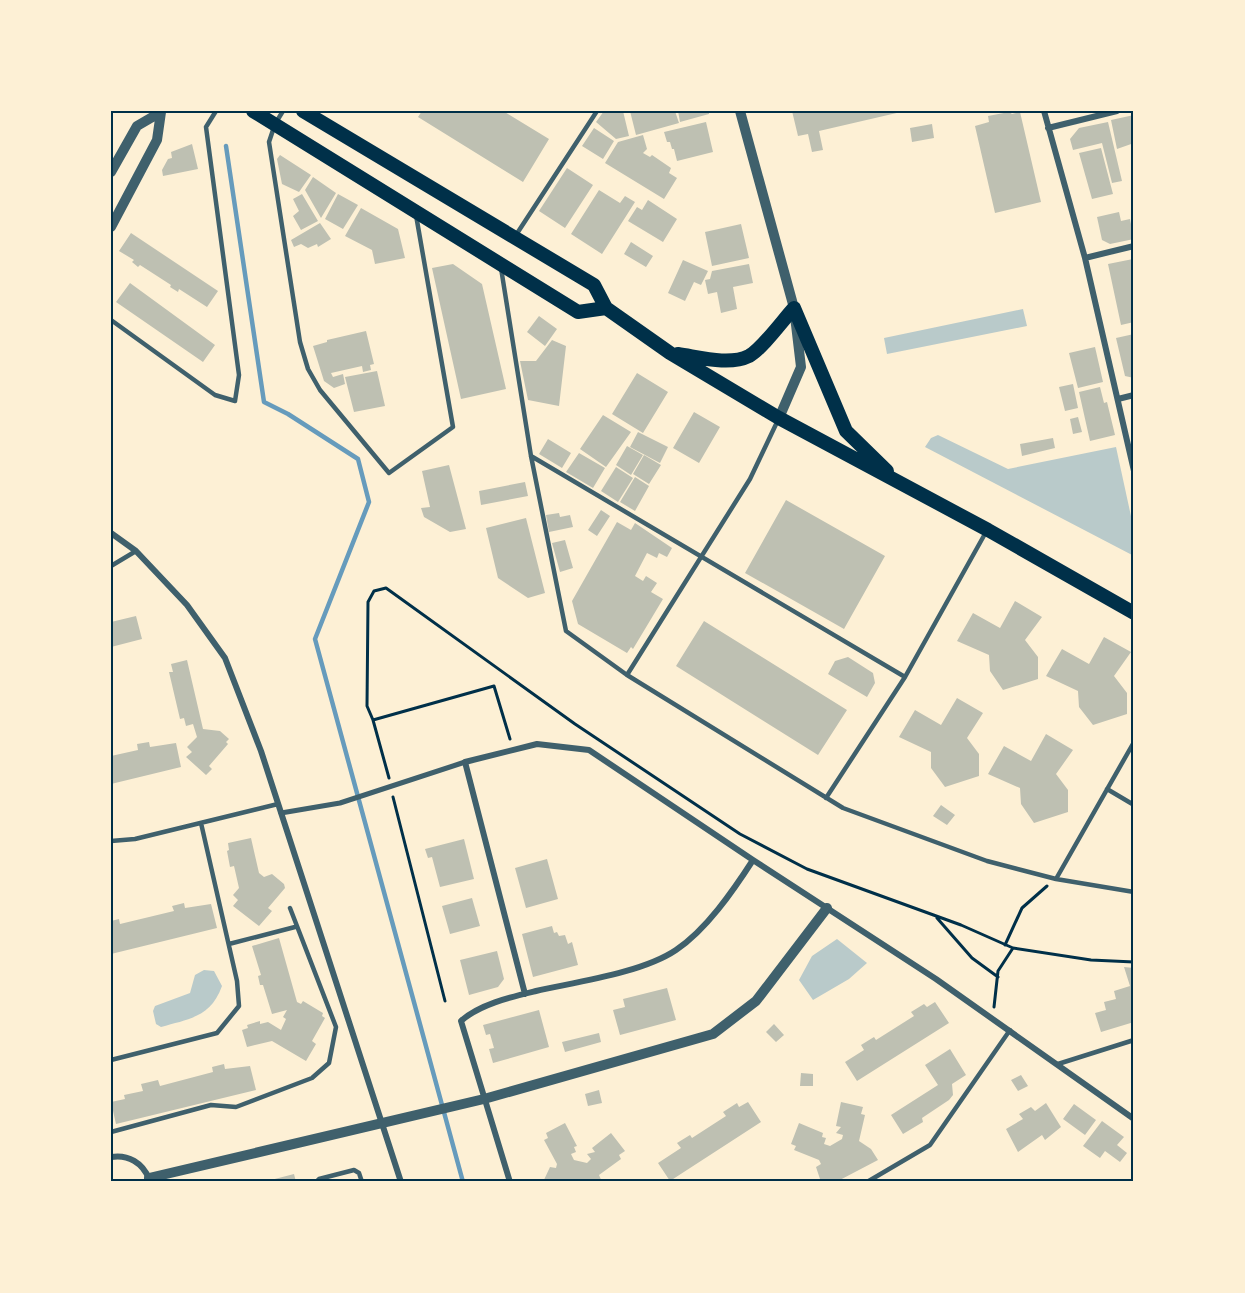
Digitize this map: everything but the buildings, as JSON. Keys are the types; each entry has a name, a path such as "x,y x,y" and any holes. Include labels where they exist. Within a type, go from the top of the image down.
{"main road":[{"path":"253,111 578,312 606,308"},
{"path":"303,111 594,285 606,308 670,353 779,418 988,530 1134,613"},
{"path":"670,353 715,359 738,359 750,355 794,308 846,431 908,489"}],"street":[{"path":"740,111 794,308 801,367 779,418"},
{"path":"1044,111 1085,258 1134,471"},
{"path":"1048,128 1117,111"},
{"path":"111,172 137,126 161,112"},
{"path":"111,227 158,140 161,112"},
{"path":"1085,258 1134,246"},
{"path":"1118,399 1134,394"},
{"path":"111,533 136,551 187,605 225,658 261,751 384,1121 401,1182"},
{"path":"281,813 340,803 465,762 537,744 589,750 993,1018 1134,1119"},
{"path":"465,762 525,994"},
{"path":"510,1182 461,1021 471,1011 525,994 636,968 676,950 729,897 753,860"},
{"path":"111,1157 133,1160 146,1172 150,1180 384,1121 484,1099 713,1034 756,1001 827,908"}],"lane":[{"path":"111,320 215,395 234,401 239,375 206,128 216,111"},
{"path":"283,111 275,124 269,142 300,342 308,369 320,390 389,473 453,427 416,212"},
{"path":"515,238 597,111"},
{"path":"501,263 531,456 566,631 627,675 826,798 916,837 987,861 1056,879 1134,892"},
{"path":"627,675 750,479 779,418"},
{"path":"531,456 905,677"},
{"path":"826,798 905,677 988,530"},
{"path":"111,566 136,551"},
{"path":"1056,879 1134,742"},
{"path":"1107,789 1134,805"},
{"path":"111,841 135,839 278,804"},
{"path":"111,1060 217,1033 239,1006 237,981 201,824"},
{"path":"111,1132 211,1105 236,1107 312,1078 329,1063 336,1027 295,927 290,908"},
{"path":"229,944 295,927"},
{"path":"867,1182 930,1145 1010,1030"},
{"path":"1058,1064 1134,1040"},
{"path":"316,1182 319,1179 354,1170 359,1173 362,1182"}],"path":[{"path":"445,1001 392,786 368,705 368,602 374,591 386,588 574,724 740,834 807,869 936,916 1013,948 1091,960 1134,962"},
{"path":"373,720 494,686 513,750"},
{"path":"1005,945 1022,908 1047,887 1047,877"},
{"path":"936,916 972,958 998,977"},
{"path":"993,1018 998,977 1013,948"}],"shaded area":[{"path":"1023,309 1027,326 887,354 884,338"},
{"path":"938,435 1008,469 1116,447 1134,530 1134,556 925,447 931,438"},
{"path":"837,939 867,963 849,979 813,1000 799,980 812,956"},
{"path":"204,970 214,971 222,986 212,1004 190,1019 161,1027 156,1024 153,1011 155,1006 190,993 195,975"}],"waterway":[{"path":"226,146 264,402 288,414 358,459 369,502 315,639 463,1182"}]}
